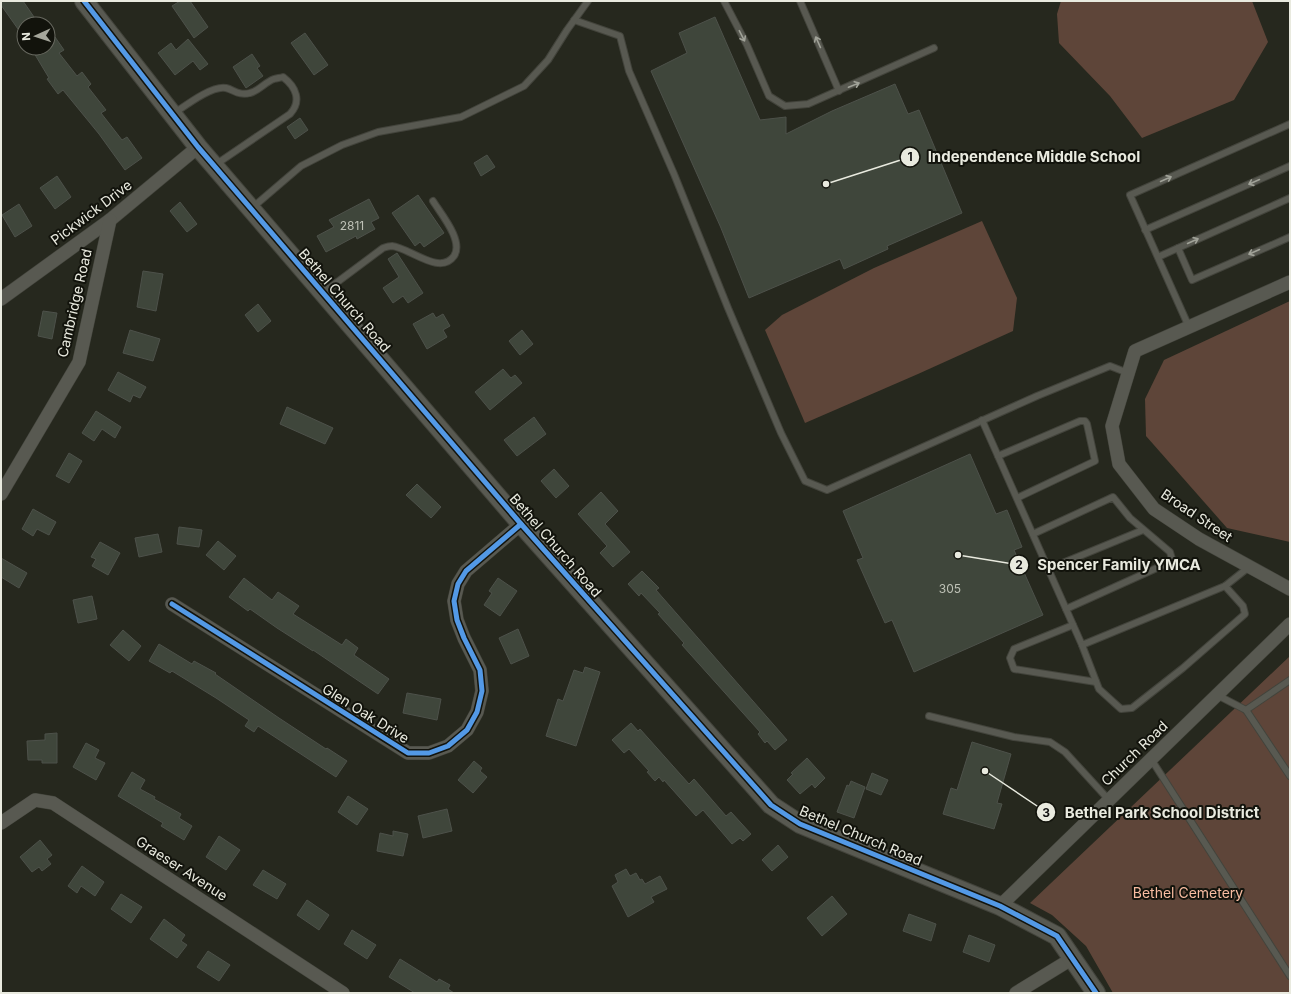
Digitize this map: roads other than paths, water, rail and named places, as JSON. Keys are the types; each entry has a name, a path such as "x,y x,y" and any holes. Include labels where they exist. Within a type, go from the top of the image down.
{"street":[{"name":"Bethel Church Road","path":"84,1 214,166 521,524 772,805 800,824 1000,906 1057,936 1074,958 1096,993"},
{"name":"Pickwick Drive","path":"1,299 110,220 198,147"},
{"name":"Cambridge Road","path":"1,494 79,362 110,220"},
{"name":"Broad Street","path":"1290,282 1135,350 1112,426 1119,464 1154,509 1199,539 1290,589"},
{"name":"Glen Oak Drive","path":"172,604 408,753 429,753 448,746 467,730 477,712 482,691 480,670 457,620 454,602 458,584 466,571 521,524"},
{"name":"Church Road","path":"1000,906 1290,624"},
{"name":"Graeser Avenue","path":"1,823 35,800 53,803 343,993"},
{"path":"1016,993 1074,958"}],"lane":[{"path":"251,209 301,166 342,145 378,132 461,118 524,86 548,60 588,1"},
{"path":"724,1 747,45 769,96 785,106 808,104 934,48"},
{"path":"800,1 839,90"},
{"path":"574,20 620,36 629,71 674,174 781,433 805,481 827,490 982,420 1110,366 1128,373"},
{"path":"172,114 208,92 218,88 226,88 245,94 252,93 274,79 283,77 289,82 296,92 297,103 290,114 214,166"},
{"path":"1189,327 1130,195 1290,124"},
{"path":"1146,230 1290,166"},
{"path":"1158,257 1290,198"},
{"path":"323,293 383,248 392,246 437,264 447,262 453,258 456,253 457,246 455,235 433,201"},
{"path":"1178,248 1192,280 1290,237"},
{"path":"982,420 1082,645 1099,689 1121,710 1132,708 1183,668 1246,614 1243,606 1225,586"},
{"path":"998,456 1080,421 1084,421 1088,424 1095,461 1017,498"},
{"path":"1032,534 1113,497 1142,530 1170,552 1172,556 1171,560 1066,609"},
{"path":"1048,569 1142,530"},
{"path":"1082,645 1225,586 1249,567"},
{"path":"1073,626 1014,649 1010,658 1014,669 1096,682"},
{"path":"1246,710 1290,680"},
{"path":"1218,695 1246,710 1290,776"},
{"path":"929,716 1014,737 1050,742 1065,752 1109,800"},
{"path":"1151,759 1290,976"}],"place":[{"name":"Independence Middle School","path":"826,184"},
{"name":"Spencer Family YMCA","path":"958,555"},
{"name":"Bethel Park School District","path":"985,771"}],"park label":[{"name":"Bethel Cemetery","path":"1188,892"}]}
